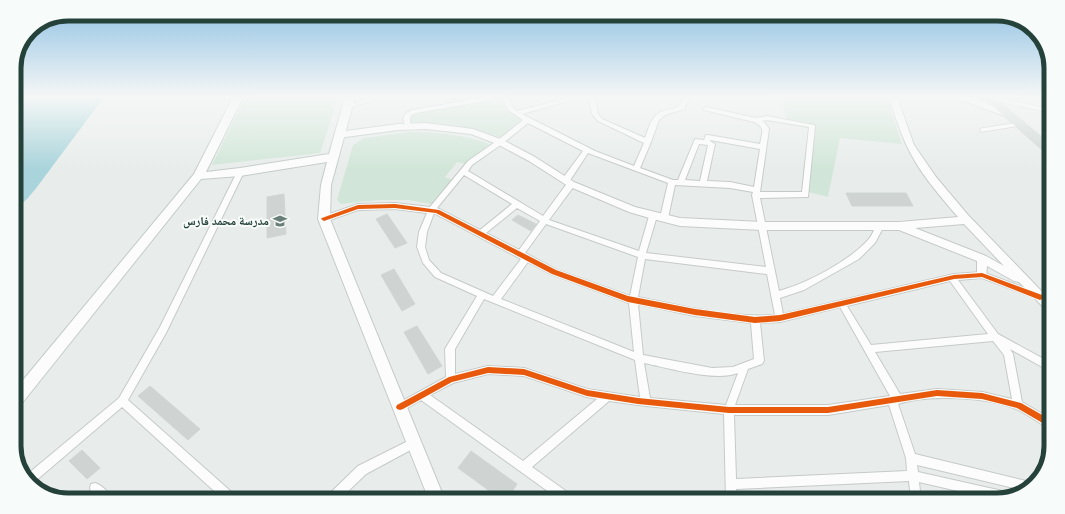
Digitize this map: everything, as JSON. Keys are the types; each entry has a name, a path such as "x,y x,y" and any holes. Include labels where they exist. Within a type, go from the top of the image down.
{"main road":[{"path":"21,393 198,176 226,121"},
{"path":"342,121 326,185 324,219 434,493"},
{"path":"1016,121 1044,145"},
{"path":"198,176 240,172 334,157"}],"street":[{"path":"407,121 408,127"},
{"path":"526,121 500,142 470,163 432,210 423,232 421,247 426,261 438,275 639,358 712,372 733,371 759,360 755,320"},
{"path":"529,121 588,150 672,182 730,185 756,193 805,195 812,126 784,121"},
{"path":"602,121 648,142"},
{"path":"636,169 648,142 654,121"},
{"path":"758,121 763,124 766,129 756,193 780,318"},
{"path":"902,121 918,158 965,220 1044,301"},
{"path":"338,135 408,127 451,128 473,132 500,142 532,159 569,182 632,210 680,222 762,226 898,226 965,220"},
{"path":"706,143 708,137 763,147"},
{"path":"681,182 697,141 712,144 703,184"},
{"path":"496,300 588,150"},
{"path":"463,171 545,221 642,255 770,271"},
{"path":"32,476 122,401 163,330 240,172"},
{"path":"664,218 672,182"},
{"path":"481,233 516,204"},
{"path":"324,219 358,207 395,206 438,211 554,272 633,300 696,312 755,320 780,318 952,278 982,275 1040,297"},
{"path":"646,402 639,358 633,300 642,255 653,216"},
{"path":"775,296 801,288 856,257 872,241 880,226"},
{"path":"898,226 982,259 1025,282"},
{"path":"982,259 982,275"},
{"path":"952,278 1008,354 1018,405"},
{"path":"451,379 450,349 482,294"},
{"path":"842,304 868,349 895,401 912,458 915,493"},
{"path":"868,349 996,337 1044,364"},
{"path":"731,493 729,410 745,366"},
{"path":"400,407 451,379 488,370 524,372 587,393 646,402 729,410 828,410 895,401 937,393 982,396 1018,405 1044,420"},
{"path":"422,395 559,493"},
{"path":"524,467 608,396"},
{"path":"122,401 224,493"},
{"path":"338,493 362,470 414,443"},
{"path":"912,458 1023,485"},
{"path":"731,484 914,476 989,493"},
{"path":"95,488 100,493"}],"lane":[{"path":"982,130 1019,124"}],"green space":[{"path":"233,121 330,121 320,153 212,165"},
{"path":"410,121 520,121 500,137 456,125"},
{"path":"787,121 894,121 902,144 840,138 828,197 809,192 813,129 788,124"},
{"path":"411,132 471,138 490,144 465,164 457,162 445,177 453,180 436,205 408,200 379,200 341,204 337,200 353,145 364,138"}],"water":[{"path":"21,121 86,121 37,187 21,204"}],"building":[{"path":"846,193 906,193 913,206 852,206"},
{"path":"284,194 286,234 267,238 267,197"},
{"path":"387,214 407,243 395,248 376,219"},
{"path":"518,215 536,224 531,231 512,220"},
{"path":"394,269 415,304 402,311 381,275"},
{"path":"417,326 442,366 428,374 404,332"},
{"path":"150,386 200,429 188,440 138,396"},
{"path":"82,450 100,468 87,479 69,461"},
{"path":"471,451 517,484 511,493 492,493 458,468"}],"cycle path":[{"path":"324,219 358,207 395,206 437,211 554,272 628,299 695,312 755,320 780,318 954,277 982,275 1040,297"},
{"path":"400,407 451,379 488,370 524,372 587,393 638,401 729,410 828,410 937,393 982,396 1018,405 1044,420"}],"place":[{"name":"مدرسة محمد فارس","path":"280,221"}]}
